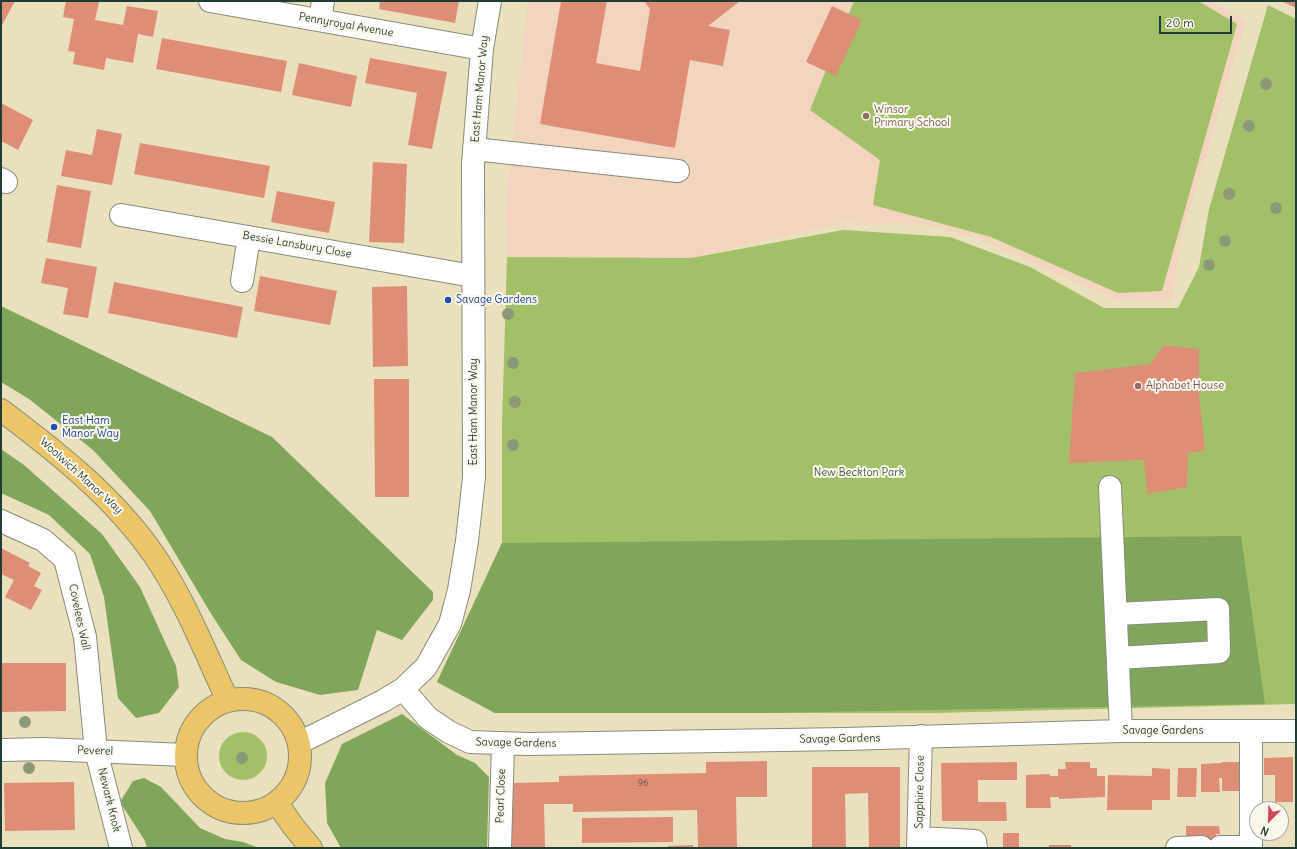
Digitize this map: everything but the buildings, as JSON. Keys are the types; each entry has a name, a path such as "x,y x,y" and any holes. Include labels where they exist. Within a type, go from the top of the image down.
{"main road":[{"name":"Woolwich Manor Way","path":"1,410 34,435 85,478 124,515 155,556 189,615 228,701"},
{"path":"246,699 264,703 280,712 292,726 299,743 300,760 297,776 289,792 276,803 257,812 236,814 216,807 199,794 188,775 185,755 189,736 198,720 212,708 228,701 246,699"},
{"path":"276,803 311,848"}],"street":[{"name":"Pennyroyal Avenue","path":"210,1 321,11 482,49"},
{"name":"East Ham Manor Way","path":"299,743 384,701 403,688 426,668 450,624 459,590 467,541 474,477 473,164 482,49 490,1"},
{"path":"474,149 678,171"},
{"name":"Bessie Lansbury Close","path":"120,216 473,276"},
{"path":"242,281 249,237"},
{"path":"1110,487 1122,731"},
{"name":"Covelees Wall","path":"1,521 43,540 66,559 85,637 96,751"},
{"path":"1116,614 1218,609 1219,652 1118,658"},
{"name":"Savage Gardens","path":"403,688 428,718 449,732 470,742 503,744 845,739 1122,731 1296,731"},
{"path":"1177,848 1251,847 1251,731"},
{"name":"Sapphire Close","path":"918,843 921,736"},
{"name":"Pearl Close","path":"500,848 503,744"},
{"name":"Peverel","path":"2,750 44,749 185,755"},
{"name":"Newark Knok","path":"96,751 121,848"},
{"path":"918,843 975,841 976,848"}],"shaded area":[{"name":"Winsor Primary School","path":"528,1 1213,1 1246,21 1176,255 1178,256 1173,301 1116,300 980,239 940,228 940,226 885,223 855,224 854,220 691,258 507,257 505,211"}],"green space":[{"path":"854,1 1198,1 1237,24 1162,291 1118,293 991,237 873,205 880,160 810,110"},
{"name":"New Beckton Park","path":"1268,5 1296,19 1296,704 936,713 495,713 437,682 502,543 502,425 507,257 691,258 843,230 950,237 1030,267 1104,308 1178,308 1199,267 1209,209"},
{"path":"1,306 272,437 433,592 433,600 402,640 377,630 358,690 320,695 276,682 241,660 210,612 150,511 93,450 29,399 1,382"},
{"path":"1,449 24,465 102,534 140,587 176,666 179,687 159,713 136,718 118,698 104,597 90,554 49,515 1,493"},
{"path":"1241,536 1265,704 766,713 495,713 437,682 502,543"},
{"path":"402,714 457,755 475,763 489,777 487,848 341,848 327,823 325,783 342,744"},
{"path":"238,732 248,732 260,739 267,751 267,761 260,773 248,780 238,780 230,776 223,769 219,761 219,751 223,743 230,736"},
{"path":"144,778 161,787 200,828 225,839 243,842 259,848 147,848 145,841 120,802 133,781"}],"place":[{"name":"Winsor Primary School","path":"866,116"},
{"name":"Savage Gardens","path":"448,300"},
{"name":"Alphabet House","path":"1138,386"},
{"name":"East Ham Manor Way","path":"54,427"}]}
